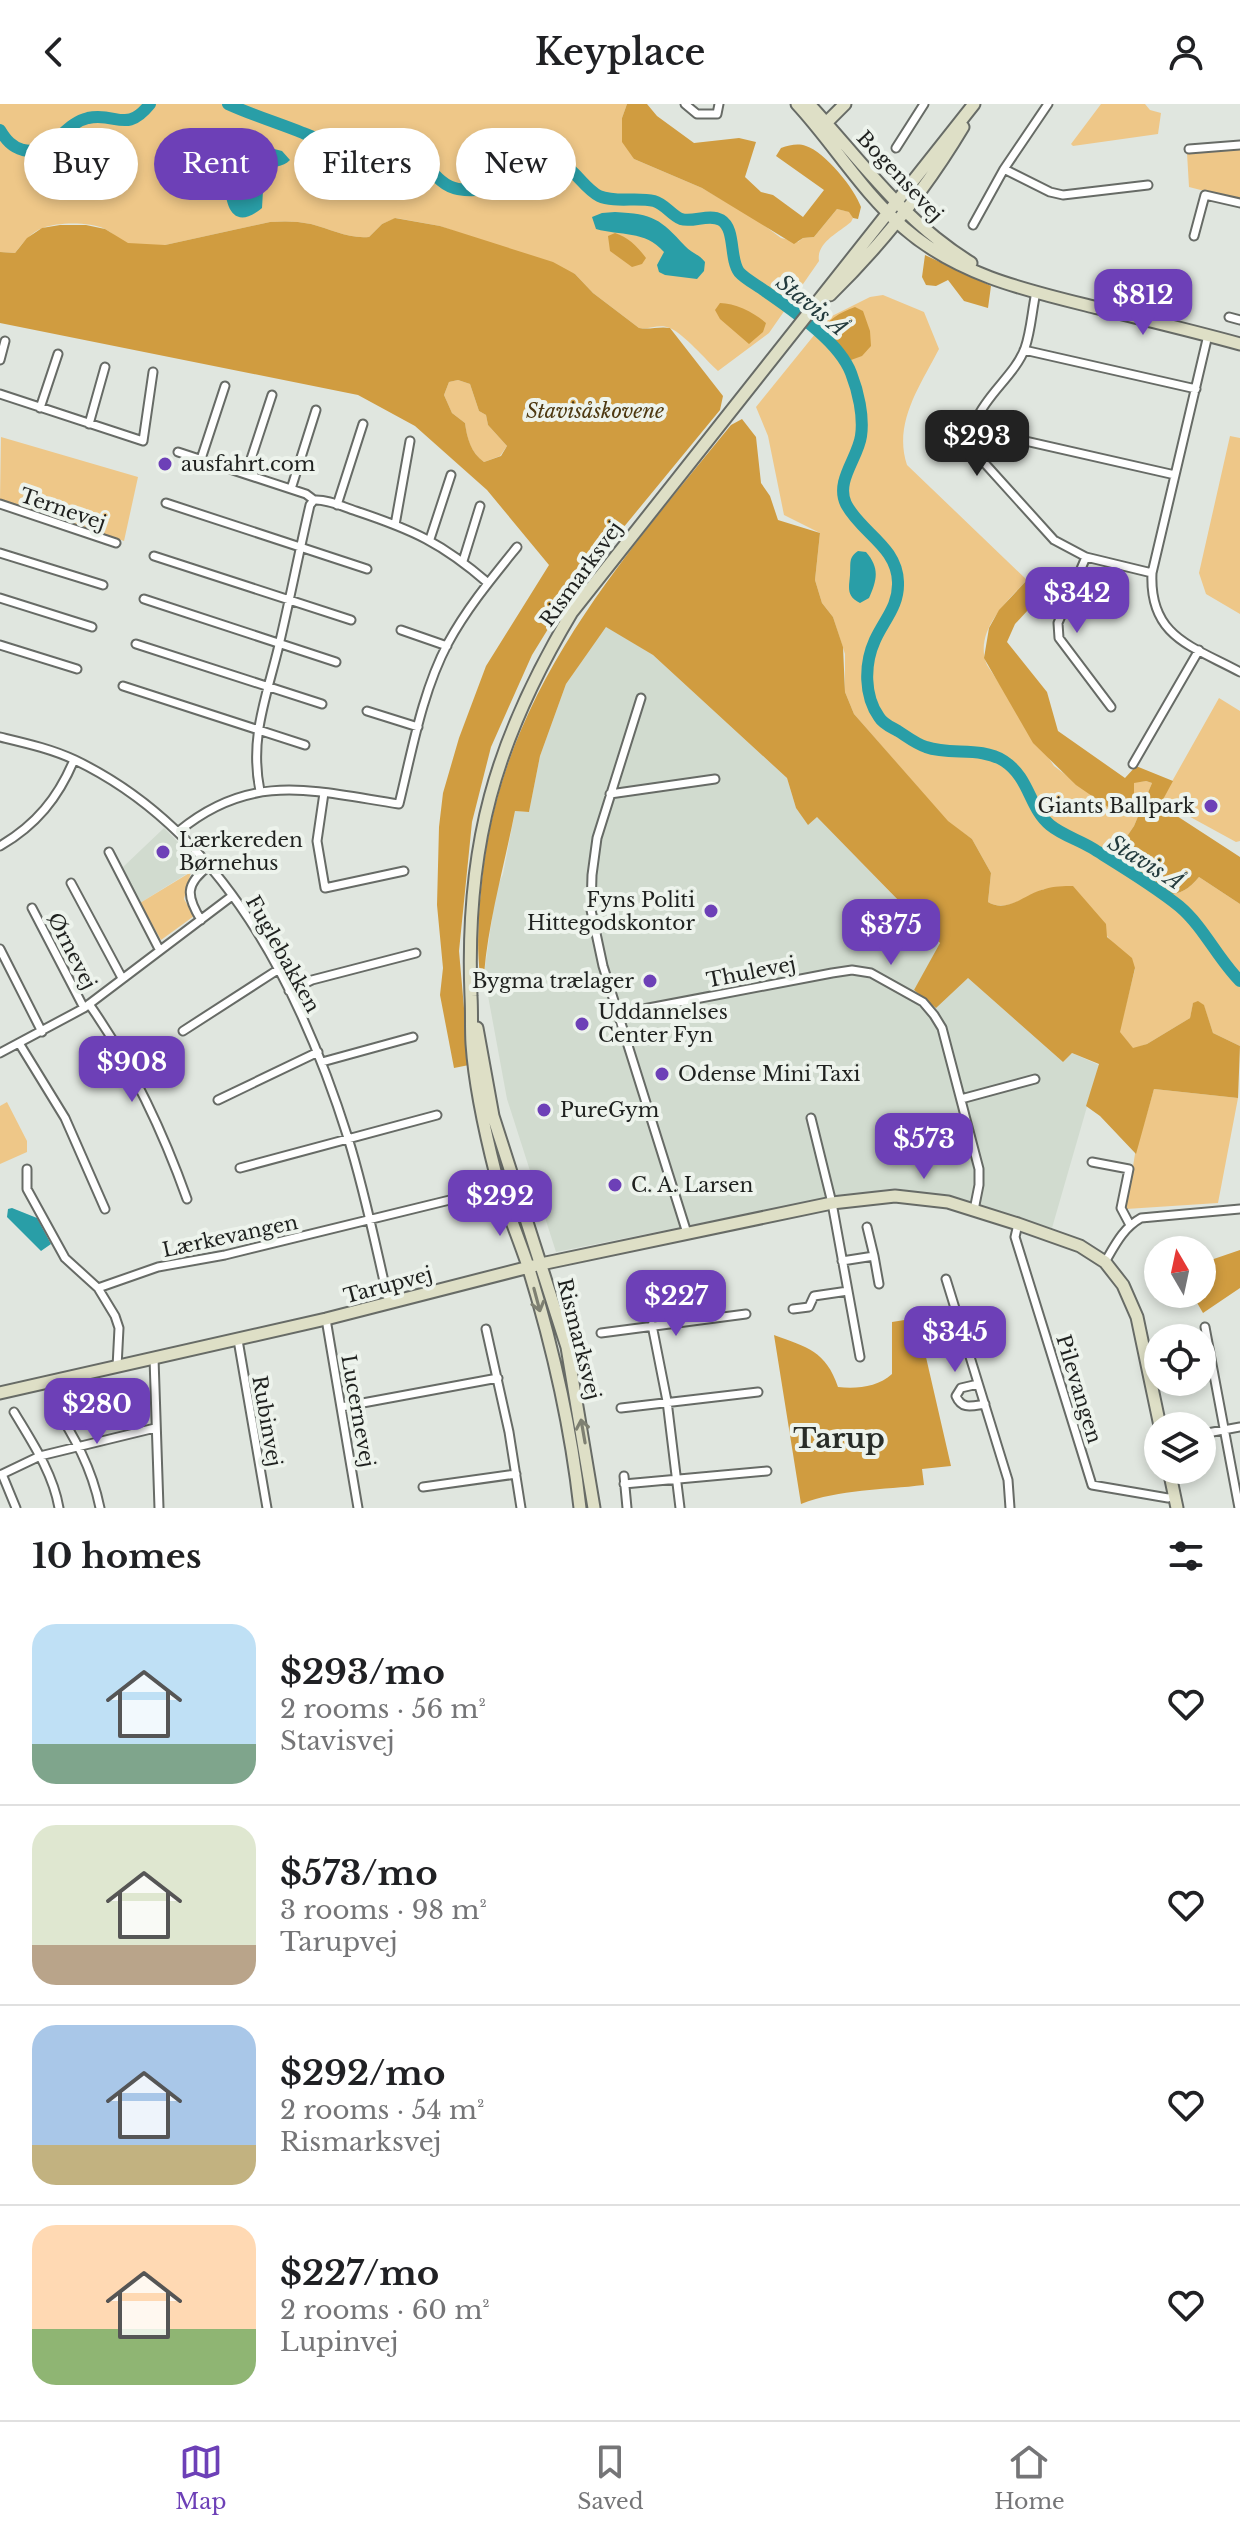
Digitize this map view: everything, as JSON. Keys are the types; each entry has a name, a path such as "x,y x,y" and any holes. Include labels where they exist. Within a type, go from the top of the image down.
{"main road":[{"name":"Bogensevej","path":"797,104 823,126 886,192 897,213 975,265 1015,286"},
{"name":"Bogensevej","path":"809,104 823,126 833,156 943,256 983,277 1240,344"},
{"path":"810,315 861,270 897,213 823,126 845,104"},
{"name":"Rismarksvej","path":"897,213 975,104"},
{"name":"Rismarksvej","path":"580,1504 562,1402 528,1267 497,1177 477,1086 472,1043 471,907 480,835 496,773 528,691 579,603 810,315 823,293 935,173 975,104"},
{"path":"886,192 899,190 960,121"},
{"name":"Rismarksvej","path":"471,996 493,1116 567,1347 594,1508"},
{"name":"Tarupvej","path":"0,1393 238,1340 541,1264 832,1203 895,1196 948,1202 974,1210 1080,1246 1105,1262 1123,1285 1137,1317 1157,1412"}],"street":[{"path":"685,104 697,114 717,114 719,104"},
{"path":"896,148 923,104"},
{"path":"973,225 1004,169 1048,104"},
{"path":"1189,149 1240,145"},
{"path":"1004,169 1050,192 1063,195 1148,185"},
{"path":"1194,236 1205,195 1240,203"},
{"path":"1036,292 1024,350 983,408 973,429 974,449 1054,540 1086,557 1152,573"},
{"path":"1229,317 1240,320"},
{"path":"1208,335 1152,573 1151,592 1154,608 1174,635 1240,672"},
{"path":"0,360 5,341"},
{"path":"1024,350 1196,389"},
{"path":"40,408 58,354"},
{"path":"89,424 105,367"},
{"path":"0,394 143,441 153,372"},
{"path":"201,459 225,386"},
{"path":"246,474 272,395"},
{"path":"291,489 316,410"},
{"path":"337,505 363,424"},
{"path":"973,429 1175,475"},
{"path":"395,525 410,441"},
{"path":"178,452 430,539 463,561 488,583"},
{"path":"430,539 451,475"},
{"path":"260,791 255,754 257,729 280,643 310,505 314,500"},
{"path":"166,503 367,569"},
{"name":"Ternevej","path":"0,504 116,543"},
{"path":"463,561 480,506"},
{"path":"179,831 214,805 260,791 281,789 324,793 399,804 418,727 447,646 488,583 517,547"},
{"path":"0,553 103,585"},
{"path":"154,556 351,620"},
{"path":"1086,557 1057,628 1059,638 1101,700 1111,707"},
{"path":"0,598 92,627"},
{"path":"144,599 336,662"},
{"path":"401,630 447,646"},
{"path":"136,644 322,704"},
{"path":"0,645 77,669"},
{"path":"1133,764 1199,650"},
{"path":"123,686 305,745"},
{"path":"641,698 597,838 591,910 596,944 687,1233"},
{"path":"367,711 418,727"},
{"name":"Fuglebakken","path":"0,737 74,760 113,782 179,831 232,896 279,969 322,1062 349,1140 389,1303"},
{"path":"1,844 30,827 48,807 63,787 74,760"},
{"path":"610,794 715,779"},
{"path":"324,793 317,841 325,888 404,871"},
{"path":"109,852 159,949"},
{"path":"201,920 190,902 190,889 196,876 209,866"},
{"name":"Ørnevej","path":"71,883 122,978"},
{"name":"Ørnevej","path":"0,1052 86,1006 232,896"},
{"name":"Ørnevej","path":"32,908 86,1006"},
{"path":"0,949 42,1032"},
{"path":"289,991 312,980 416,953"},
{"path":"183,1031 279,969"},
{"name":"Thulevej","path":"617,1014 834,972 852,970 871,973 923,1002 942,1028 979,1169 974,1210"},
{"path":"86,1006 114,1039 151,1108 187,1199"},
{"path":"322,1062 413,1037"},
{"path":"19,1043 65,1118 105,1209"},
{"path":"218,1100 318,1052"},
{"path":"961,1099 1035,1079"},
{"path":"240,1168 437,1115"},
{"path":"811,1118 832,1203 860,1357"},
{"path":"1092,1162 1129,1169 1121,1208 1130,1225"},
{"path":"27,1169 27,1189 65,1258 106,1298 119,1328 117,1367"},
{"name":"Lærkevangen","path":"98,1288 158,1267 370,1222 462,1197"},
{"path":"1105,1262 1130,1225 1151,1216 1240,1209"},
{"name":"Pilevangen","path":"1018,1224 1015,1237 1092,1485 1168,1498 1175,1502"},
{"path":"867,1227 879,1284"},
{"path":"842,1261 874,1256"},
{"path":"946,1279 1008,1480 1010,1508"},
{"path":"793,1309 809,1307 814,1296 848,1291"},
{"path":"601,1333 746,1314"},
{"name":"Lucernevej","path":"326,1319 358,1508"},
{"path":"652,1325 667,1401 680,1508"},
{"path":"486,1329 521,1508"},
{"name":"Rubinvej","path":"238,1340 267,1508"},
{"path":"154,1358 159,1508"},
{"path":"341,1407 498,1378"},
{"path":"978,1384 961,1388 956,1396 959,1403 966,1407 985,1404"},
{"path":"1216,1384 1239,1508"},
{"path":"621,1408 758,1392"},
{"path":"52,1402 80,1446 95,1482 100,1508"},
{"path":"14,1412 40,1456 59,1508"},
{"path":"1216,1432 1240,1427"},
{"path":"16,1508 1,1474 40,1456 155,1428"},
{"path":"627,1508 624,1480 767,1471"},
{"path":"423,1487 516,1474"}],"shaded area":[{"path":"0,104 627,104 622,118 634,159 702,188 781,238 798,242 814,237 837,209 850,212 853,218 824,244 819,261 769,333 718,371 676,331 662,326 639,328 593,293 575,274 440,226 396,218 382,224 369,237 347,235 306,223 270,222 151,246 127,243 98,227 65,224 39,230 15,253 0,252"},
{"path":"1101,104 1145,104 1150,110 1161,113 1158,134 1073,146 1071,144"},
{"path":"1240,147 1240,200 1189,187 1187,153"},
{"path":"883,295 924,312 939,349 906,420 903,434 907,465 1027,580 1002,607 988,629 984,653 987,665 1054,766 1120,816 1134,782 1152,783 1134,826 1113,857 1113,862 1156,891 1177,893 1188,888 1199,877 1240,904 1240,1046 1213,1033 1204,1006 1193,1004 1190,1018 1133,1049 1119,1032 1135,969 1107,936 1044,889 1009,905 988,902 991,873 972,839 948,822 854,714 845,692 845,654 833,617 822,603 815,580 820,533 784,515 768,436 756,407 828,318 870,297"},
{"path":"458,380 470,384 479,411 486,415 488,425 507,446 500,456 484,462 470,445 465,423 452,413 444,395 449,382"},
{"path":"1230,436 1240,438 1240,614 1206,594 1199,573"},
{"path":"1,437 138,477 124,541 0,500"},
{"path":"606,626 653,655 787,778 796,808 808,824 817,816 940,944 914,991 968,978 1063,1062 1072,1053 1099,1065 1052,1228 949,1199 895,1188 827,1198 556,1252 507,1099 484,974 496,890 503,874 515,811 529,812 540,756 566,684"},
{"path":"1219,698 1240,711 1240,841 1236,842 1161,801"},
{"name":"Lærkereden Børnehus","path":"164,828 201,865 140,903 123,867"},
{"path":"191,872 184,899 194,916 161,940 140,903"},
{"path":"1154,1089 1238,1098 1218,1203 1126,1209 1135,1154"},
{"path":"7,1102 27,1141 27,1152 0,1164 0,1106"}],"green space":[{"path":"627,104 647,104 657,116 694,143 739,138 756,142 745,177 761,192 773,195 803,217 824,190 776,156 781,148 791,145 803,145 814,150 830,163 853,191 861,207 858,219 849,212 837,209 814,237 803,238 794,244 702,188 634,159 622,142 622,118"},
{"name":"Stavisåskovene","path":"395,218 440,226 553,262 575,274 593,293 639,328 670,328 723,396 720,410 572,590 532,655 491,747 472,822 459,951 469,1065 454,1068 440,995 443,968 437,905 443,793 459,738 486,666 549,565 487,490 415,426 358,395 0,323 0,252 15,253 27,238 42,228 86,225 105,229 128,243 165,245 270,222 306,223 361,237 369,237 382,224","holes":["458,380 470,384 479,411 486,415 488,425 507,446 501,456 484,462 470,445 465,423 452,413 444,395 449,382"]},
{"path":"615,233 640,250 646,258 642,264 632,267 610,251 608,236"},
{"path":"925,255 991,286 988,308 964,301 948,280 936,286 926,285 922,277"},
{"path":"720,303 756,316 766,323 763,332 749,344 720,319 715,310"},
{"path":"855,307 863,311 871,346 862,356 851,360 819,334 834,317"},
{"name":"Stavisåskovene","path":"742,419 756,437 761,483 770,496 778,520 820,533 815,580 822,603 833,617 843,647 845,692 854,714 948,821 972,839 991,873 988,902 1003,906 1048,888 1073,886 1106,924 1107,937 1132,958 1135,968 1120,1032 1133,1048 1147,1044 1190,1018 1193,1003 1198,1001 1204,1005 1213,1033 1240,1046 1238,1098 1154,1089 1136,1154 1100,1116 1086,1106 1099,1064 1072,1053 1063,1062 968,978 936,1008 914,990 940,943 817,817 808,825 796,808 787,778 653,655 606,627 566,684 540,756 529,812 515,811 493,913 484,974 480,975 480,897 495,805 515,744 542,686 610,578 731,425"},
{"path":"1027,580 1041,596 1015,624 1007,642 1047,692 1058,731 1125,778 1136,766 1173,781 1160,805 1240,857 1240,904 1199,877 1188,888 1177,893 1156,891 1113,862 1113,857 1134,826 1152,783 1134,783 1134,797 1121,816 1076,785 1033,743 984,658 989,628 999,610"},
{"path":"1240,1250 1240,1288 1216,1304 1216,1258"},
{"path":"917,1318 951,1466 922,1469 924,1485 846,1493 801,1504 774,1335 814,1352 828,1365 838,1387 860,1387 880,1382 892,1374 892,1322"}],"water":[{"path":"278,150 290,160 278,166"},
{"path":"227,200 262,200 262,208 247,217 237,216"},
{"path":"615,212 639,214 662,224 703,259 704,271 697,279 659,272 657,265 664,252 657,245 640,237 596,229 592,217"},
{"path":"858,551 866,552 874,563 876,574 869,598 860,603 852,598 849,588 851,561"},
{"path":"8,1209 37,1218 51,1244 41,1251 7,1217"}],"waterway":[{"name":"Stavis Å","path":"0,130 16,147 33,151 50,144 79,121 98,117 127,120 142,113 150,104"},
{"name":"Stavis Å","path":"228,104 333,144 386,141 404,145 443,182 458,189 487,188 536,163 556,162 569,169 599,196 654,201 681,219 711,217 726,224 739,272 826,338 845,361 854,380 862,428 845,478 843,495 852,514 892,559 898,582 894,606 875,640 869,659 868,690 879,717 887,725 926,747 975,752 1004,761 1019,776 1050,825 1092,848 1179,906 1196,923 1240,981"}],"place":[{"name":"ausfahrt.com","path":"165,464"},
{"name":"Giants Ballpark","path":"1211,806"},
{"name":"Lærkereden Børnehus","path":"163,852"},
{"name":"Fyns Politi Hittegodskontor","path":"711,911"},
{"name":"Bygma trælager","path":"650,981"},
{"name":"Uddannelses Center Fyn","path":"582,1024"},
{"name":"Odense Mini Taxi","path":"662,1074"},
{"name":"PureGym","path":"544,1110"},
{"name":"C. A. Larsen","path":"615,1185"}],"district":[{"name":"Tarup","path":"839,1438"}]}
